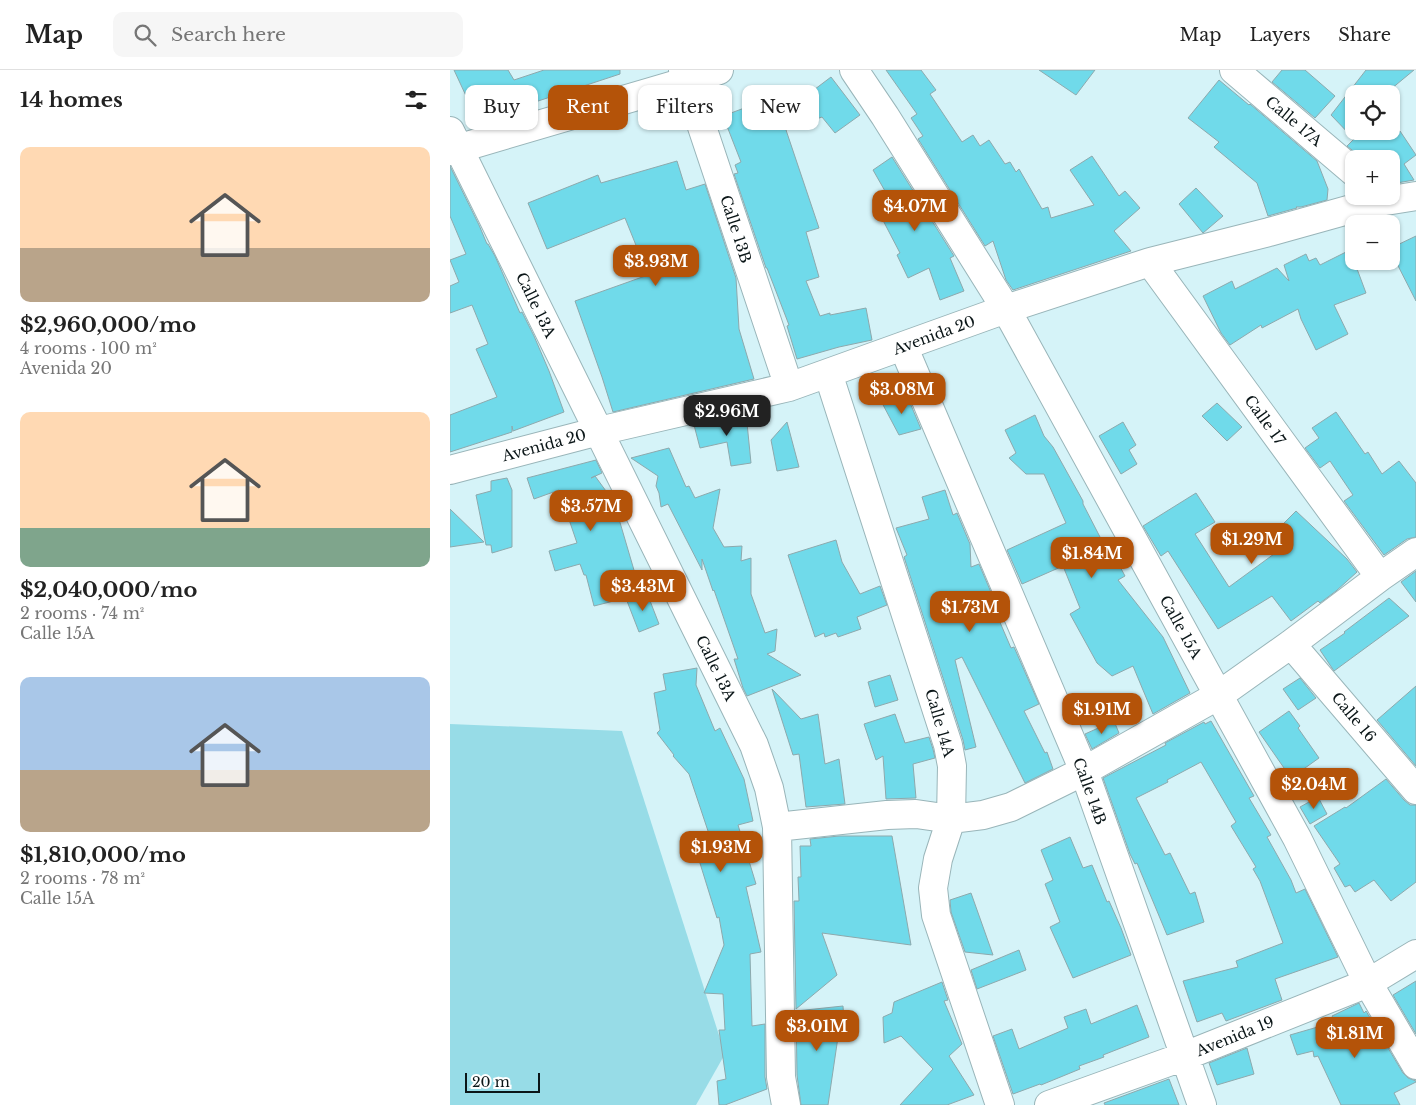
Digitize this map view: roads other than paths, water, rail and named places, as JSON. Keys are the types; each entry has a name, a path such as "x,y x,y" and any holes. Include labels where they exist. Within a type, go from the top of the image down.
{"street":[{"path":"453,143 685,76 719,70"},
{"name":"Calle 15A","path":"854,70 886,116 1006,309 1297,838 1368,983 1416,1065"},
{"name":"Calle 17A","path":"1234,70 1345,164"},
{"name":"Calle 13B","path":"685,76 789,387"},
{"name":"Calle 13A","path":"453,143 599,431 754,744 769,788 777,827 781,1077 786,1105"},
{"name":"Avenida 20","path":"1400,197 1416,196"},
{"name":"Avenida 20","path":"450,470 599,431 789,387 1006,309 1150,262 1269,232 1355,205"},
{"name":"Calle 17","path":"1150,262 1380,577"},
{"name":"Calle 14B","path":"903,346 1084,771 1202,1105"},
{"name":"Calle 14A","path":"828,373 948,745 952,766 951,819 938,859 933,888 936,915 1000,1105"},
{"path":"777,827 887,815 916,814 951,819 983,815 1011,806 1084,771 1219,695 1292,644 1416,552"},
{"name":"Calle 16","path":"1292,644 1416,790"},
{"name":"Avenida 19","path":"1049,1105 1185,1056 1368,983 1416,954"}]}
